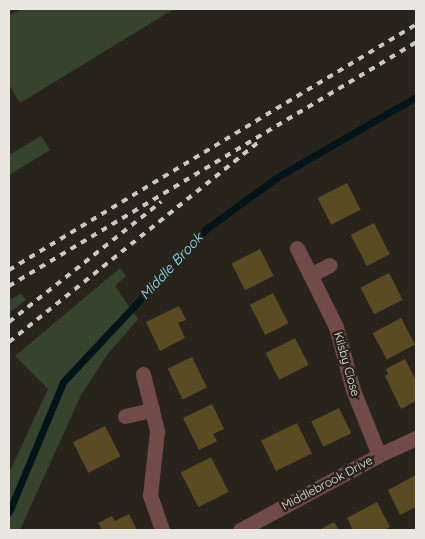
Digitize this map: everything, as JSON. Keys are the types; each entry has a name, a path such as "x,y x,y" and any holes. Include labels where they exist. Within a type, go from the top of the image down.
{"street":[{"name":"Kilsby Close","path":"297,248 336,326 353,390 379,455"},
{"path":"310,275 330,265"},
{"path":"143,374 157,431 150,495 162,530"},
{"path":"125,416 152,410"},
{"name":"Middlebrook Drive","path":"240,530 379,455 416,438"}],"green space":[{"path":"23,9 174,9 20,103 9,85 9,15"},
{"path":"41,136 50,150 9,175 9,155"},
{"path":"120,268 126,276 115,286 138,319 107,355 81,395 20,530 9,530 9,473 48,389 15,356"},
{"path":"21,294 26,300 9,313 9,300"}],"building":[{"path":"347,183 361,210 331,225 318,198"},
{"path":"374,223 390,254 367,266 351,235"},
{"path":"260,249 274,276 245,290 231,264"},
{"path":"389,273 403,300 374,314 360,288"},
{"path":"273,293 288,323 265,335 250,305"},
{"path":"179,306 186,320 178,323 185,338 160,351 146,322"},
{"path":"401,318 415,344 387,360 373,333"},
{"path":"295,338 309,365 279,380 266,353"},
{"path":"192,357 207,388 183,399 168,369"},
{"path":"405,359 416,381 416,401 401,409 385,376 388,374 386,369"},
{"path":"212,404 224,429 213,434 217,441 199,450 183,418"},
{"path":"339,408 351,433 323,447 311,422"},
{"path":"297,423 312,454 276,471 261,441"},
{"path":"105,426 120,456 88,473 73,442"},
{"path":"211,457 229,492 198,507 181,472"},
{"path":"416,475 416,507 400,515 388,490"},
{"path":"377,502 390,527 384,530 353,530 347,518"},
{"path":"129,514 137,530 102,530 98,523 112,516 115,521"},
{"path":"334,522 339,530 319,530"}],"waterway":[{"name":"Middle Brook","path":"9,512 63,382 206,229 279,176 416,97"}],"railway":[{"path":"9,270 416,24"},
{"path":"9,286 416,42"},
{"path":"9,342 259,142"},
{"path":"9,322 161,202"}]}
